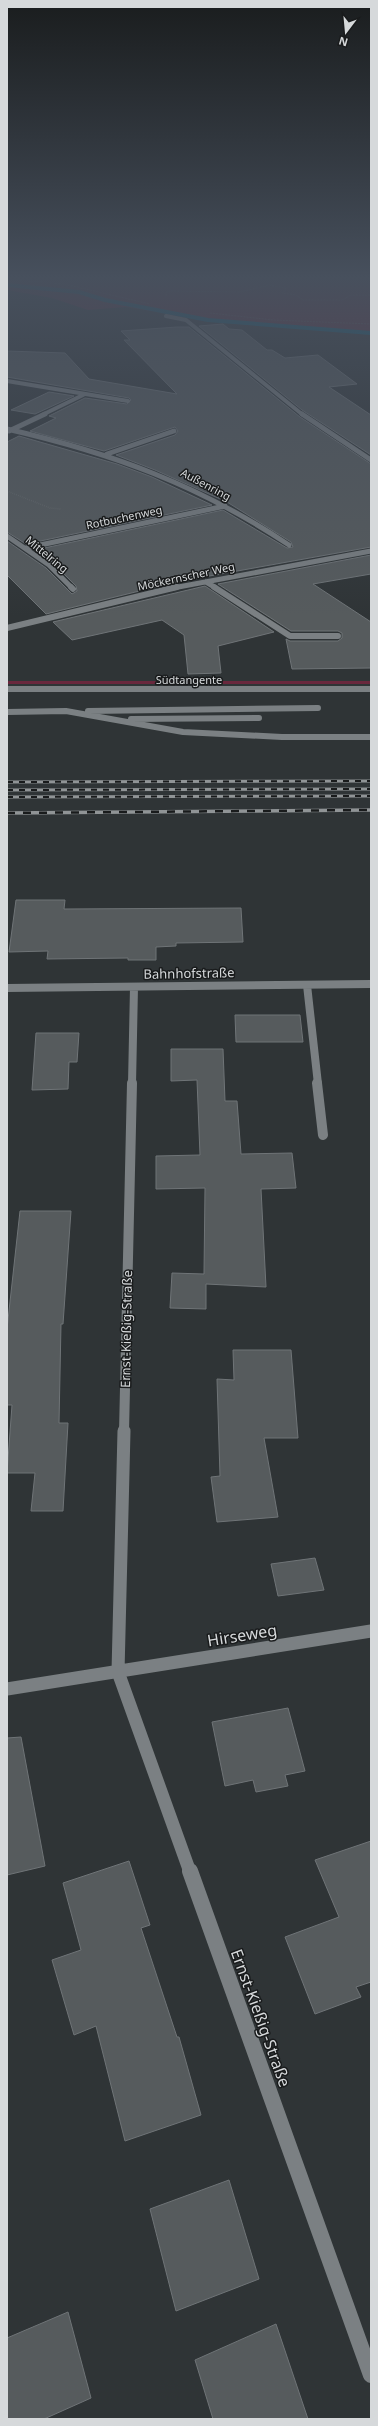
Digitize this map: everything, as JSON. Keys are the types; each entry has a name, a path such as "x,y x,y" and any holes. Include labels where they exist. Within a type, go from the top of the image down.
{"street":[{"path":"57,390 128,401"},
{"path":"273,390 307,418 371,460"},
{"path":"8,430 83,395"},
{"name":"Außenring","path":"8,430 108,454 179,481 225,506 289,545"},
{"path":"108,454 174,431"},
{"name":"Rotbuchenweg","path":"26,548 225,506"},
{"name":"Mittelring","path":"7,536 49,565 73,589"},
{"name":"Möckernscher Weg","path":"7,628 206,582 371,551"},
{"path":"206,582 290,636 338,636"},
{"name":"Südtangente","path":"7,689 371,689"},
{"path":"7,712 318,708"},
{"path":"66,711 183,732 282,737 371,736"},
{"path":"109,719 259,718"},
{"name":"Bahnhofstraße","path":"7,988 371,984"},
{"path":"307,985 323,1135"},
{"name":"Ernst-Kießig-Straße","path":"134,987 118,1672 371,2375"},
{"name":"Hirseweg","path":"118,1672 371,1631"},
{"path":"7,1689 118,1672"}],"path":[{"path":"7,491 50,508 61,509"}],"shaded area":[{"path":"7,681 371,681 371,684 7,684"}],"building":[{"path":"84,390 155,390 177,394 173,390 267,390 300,417 371,464 371,547 176,582 46,614 7,575 7,541 46,568 72,594 77,591 76,586 52,562 35,550 223,510 287,548 293,547 291,542 227,502 155,470 116,455 175,435 178,431 175,427 104,451 30,431 56,418 49,416 85,398 127,404 131,400 129,398"},
{"path":"278,390 334,390 371,415 371,455 302,410"},
{"path":"49,392 74,396 35,414 11,410"},
{"path":"19,436 117,464 152,477 212,505 26,544 7,532 7,442"},
{"path":"371,555 371,574 313,584 371,622 371,668 292,669 286,639 290,641 338,641 342,638 342,633 338,631 291,631 218,584"},
{"path":"205,586 274,632 218,646 221,673 188,674 184,635 162,620 72,640 53,622"},
{"path":"16,900 65,900 64,909 241,908 243,942 176,943 176,946 156,947 156,960 128,960 128,958 47,959 48,951 9,952"},
{"path":"235,1015 300,1015 303,1042 236,1042"},
{"path":"36,1033 79,1033 77,1062 69,1062 68,1089 32,1090"},
{"path":"171,1049 223,1049 225,1101 237,1101 241,1154 292,1153 296,1188 261,1189 266,1287 206,1284 206,1309 170,1308 172,1273 204,1274 205,1188 156,1189 156,1156 200,1155 197,1080 171,1081"},
{"path":"20,1211 71,1211 63,1324 61,1324 59,1423 68,1423 63,1511 31,1511 35,1473 7,1473 12,1405 7,1405 7,1329"},
{"path":"233,1350 291,1350 298,1438 264,1438 278,1517 217,1522 211,1477 220,1476 217,1379 234,1380"},
{"path":"315,1558 324,1590 278,1596 271,1564"},
{"path":"288,1708 305,1771 285,1775 288,1786 256,1792 253,1780 225,1786 212,1722"},
{"path":"21,1737 45,1866 7,1875 7,1738"},
{"path":"371,1841 371,1982 356,1987 361,1997 315,2014 285,1937 339,1917 315,1860"},
{"path":"129,1861 150,1925 141,1928 177,2037 179,2037 201,2115 125,2141 96,2026 74,2035 52,1960 81,1950 63,1883"},
{"path":"229,2180 259,2279 176,2311 150,2209"},
{"path":"68,2312 91,2398 44,2419 7,2419 7,2338"},
{"path":"276,2324 308,2419 213,2419 195,2360"}],"railway":[{"path":"7,782 371,781"},
{"path":"7,790 371,789"},
{"path":"7,797 371,796"},
{"path":"7,813 371,810"}]}
